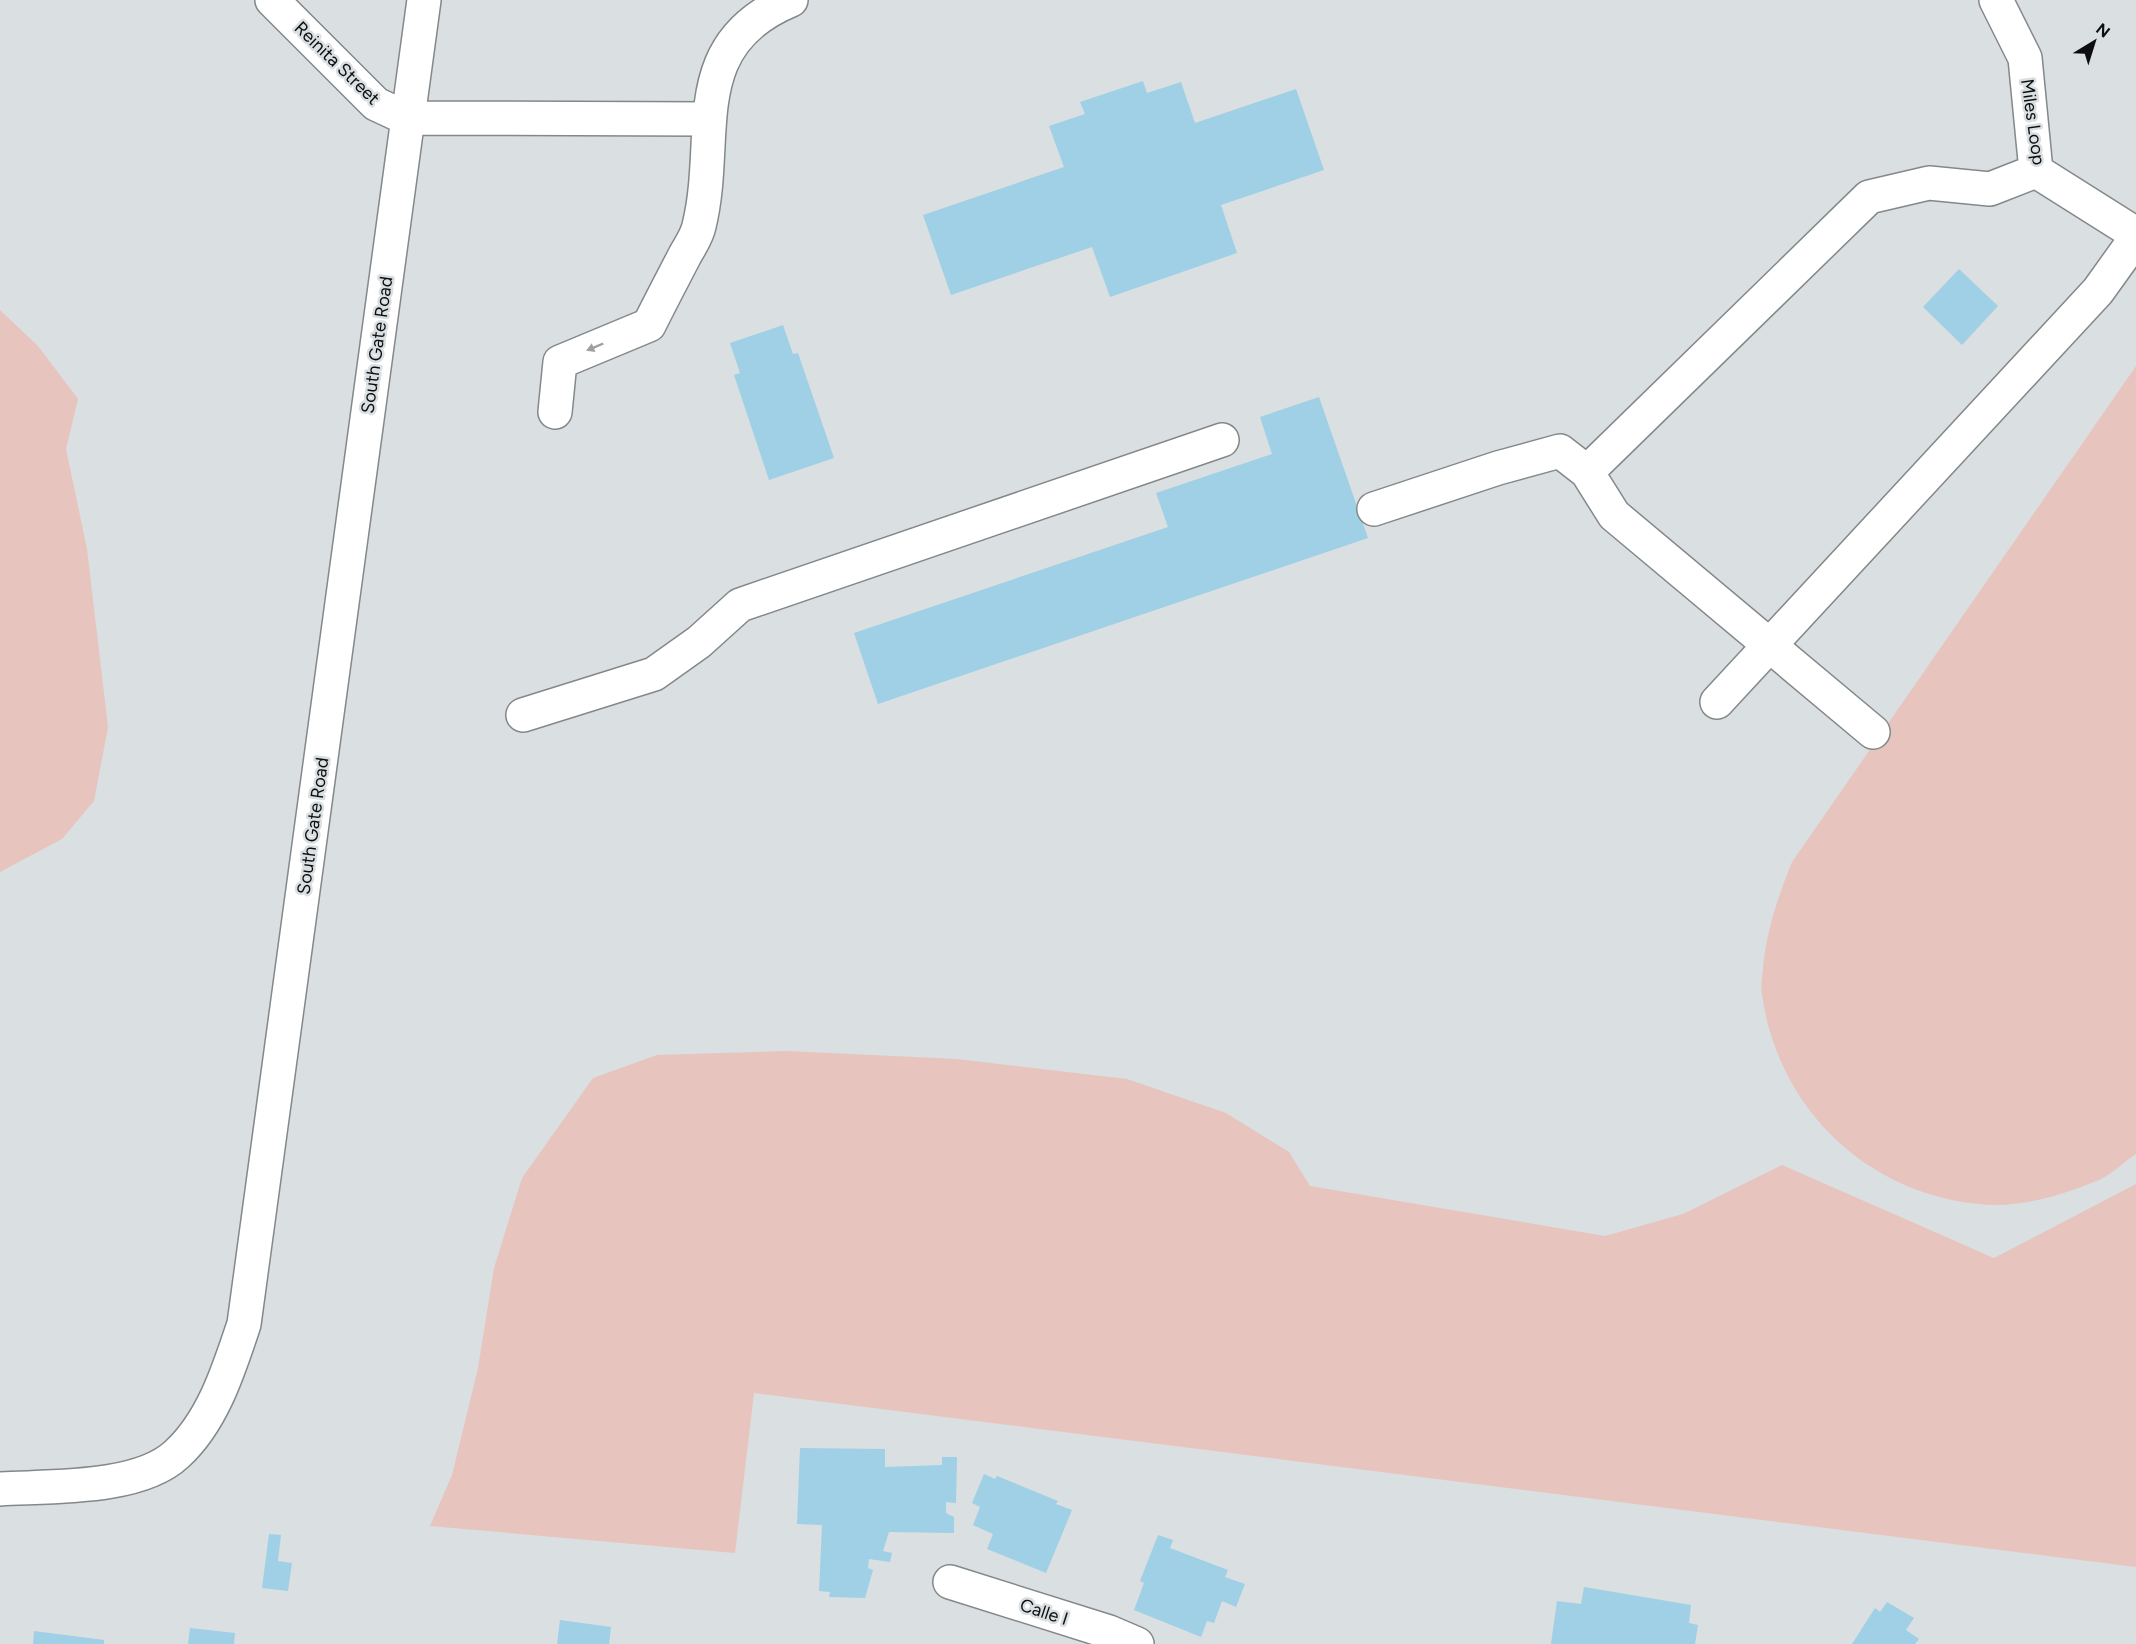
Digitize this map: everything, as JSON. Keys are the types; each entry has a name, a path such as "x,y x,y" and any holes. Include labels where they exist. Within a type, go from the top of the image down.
{"street":[{"name":"Reinita Street","path":"272,0 376,104 406,118"},
{"name":"South Gate Road","path":"0,1490 114,1481 152,1470 177,1455 207,1415 227,1374 244,1324 406,118 424,0"},
{"path":"555,412 560,362 649,325 699,228 707,153 707,119 715,75 744,28 791,0"},
{"name":"Miles Loop","path":"1996,0 2025,58 2036,171 2136,236"},
{"path":"406,118 707,119"},
{"path":"1587,472 1869,197 1929,183 1990,189 2036,171"},
{"path":"1717,702 2098,291 2136,236"},
{"path":"523,715 654,675 699,642 740,605 1222,441"},
{"path":"1374,509 1498,468 1560,451 1587,472 1614,515 1772,645 1873,732"},
{"name":"Calle I","path":"950,1582 1109,1632 1137,1644"}],"shaded area":[{"path":"0,310 38,346 78,399 66,449 87,549 108,727 94,801 62,839 0,872"},
{"path":"2136,366 2136,1154 2099,1180 2047,1198 2006,1205 1949,1199 1909,1187 1871,1167 1838,1142 1810,1111 1788,1076 1772,1037 1761,987 1767,939 1792,862"},
{"path":"787,1051 957,1059 1127,1079 1226,1113 1289,1152 1310,1186 1605,1236 1683,1214 1782,1165 1994,1258 2136,1184 2136,1567 754,1393 735,1553 430,1526 452,1475 478,1368 494,1268 522,1178 593,1078 657,1055"}],"building":[{"path":"1143,81 1147,93 1181,82 1195,123 1296,89 1324,170 1221,205 1237,253 1110,297 1092,247 951,295 923,215 1064,167 1049,126 1085,114 1080,102"},
{"path":"1959,269 1998,306 1962,345 1923,307"},
{"path":"783,325 793,354 798,353 834,458 769,480 734,375 740,373 730,343"},
{"path":"1319,397 1368,538 878,704 854,633 1168,527 1156,493 1272,454 1260,417"},
{"path":"800,1448 885,1449 885,1467 942,1465 942,1457 957,1457 956,1503 946,1502 946,1513 954,1517 954,1533 889,1532 883,1551 892,1553 890,1562 869,1559 868,1568 873,1570 865,1598 829,1597 830,1592 819,1591 822,1525 797,1524"},
{"path":"984,1474 995,1479 997,1476 1058,1501 1056,1504 1072,1510 1046,1573 987,1549 993,1534 973,1525 980,1507 972,1503"},
{"path":"269,1534 281,1535 278,1561 292,1563 288,1591 262,1588"},
{"path":"1158,1535 1173,1540 1170,1548 1228,1570 1225,1577 1245,1584 1236,1607 1222,1601 1214,1623 1207,1621 1201,1637 1134,1610 1144,1583 1140,1581"},
{"path":"1584,1587 1691,1605 1689,1623 1698,1625 1695,1644 1551,1644 1557,1601 1581,1604"},
{"path":"1887,1602 1914,1618 1906,1630 1919,1639 1915,1644 1852,1644 1875,1608 1880,1612"},
{"path":"560,1620 611,1627 609,1644 557,1644"},
{"path":"190,1628 235,1633 234,1644 188,1644"},
{"path":"34,1631 104,1640 104,1644 33,1644"}]}
